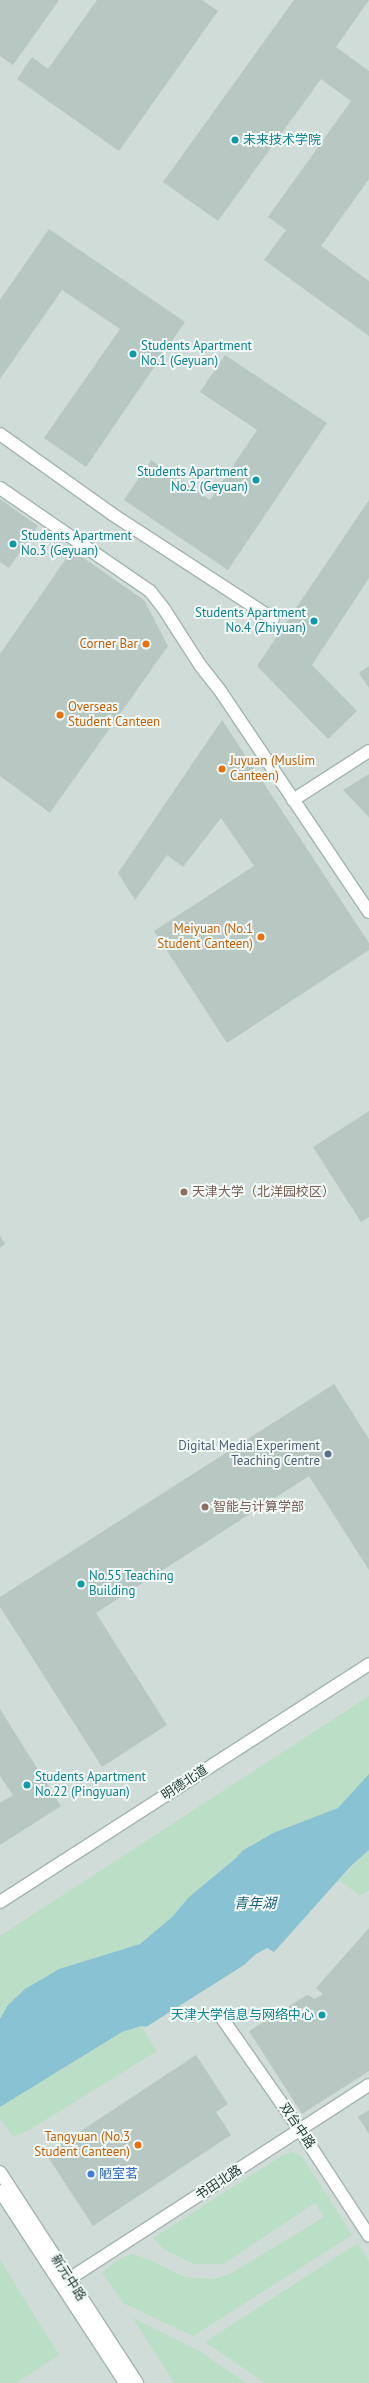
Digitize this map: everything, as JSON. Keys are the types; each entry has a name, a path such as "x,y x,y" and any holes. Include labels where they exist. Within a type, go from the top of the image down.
{"street":[{"path":"0,434 112,514 273,618"},
{"path":"0,488 150,591 164,609 200,665 221,692 369,912"},
{"path":"293,800 369,751"},
{"name":"明德北道","path":"0,1902 369,1664"},
{"name":"双台中路","path":"222,2018 300,2130 369,2236"},
{"name":"书田北路","path":"69,2279 369,2085"},
{"name":"新元中路","path":"0,2172 137,2383"},
{"name":"新元中路","path":"0,2191 125,2383"}],"shaded area":[{"name":"天津大学（北洋园校区）","path":"0,0 369,0 369,2383 0,2383"}],"green space":[{"path":"369,1696 369,1775 338,1808 273,1833 252,1844 189,1897 172,1917 140,1944 59,1969 25,1989 8,2005 0,2019 0,1936"},
{"path":"369,1850 369,1890 360,1896 339,1880"},
{"path":"141,2026 157,2051 34,2127 14,2137 0,2119 0,2107 122,2032"},
{"path":"292,2152 300,2155 307,2164 352,2235 193,2336 123,2303 102,2272 116,2261 131,2254 152,2261 184,2277 214,2279 230,2274 324,2217 315,2203 223,2264 194,2264 165,2250 153,2238 283,2155"},
{"path":"358,2243 369,2261 369,2383 265,2383 205,2342"},
{"path":"0,2260 59,2355 16,2383 0,2383"},
{"path":"133,2318 201,2352 246,2383 174,2383"}],"water":[{"name":"青年湖","path":"369,1774 369,1850 350,1867 274,1952 267,1948 256,1954 244,1965 146,2027 141,2026 122,2032 0,2107 0,2019 8,2005 25,1989 59,1969 140,1944 172,1917 189,1897 236,1858 242,1851 273,1833 338,1808"}],"building":[{"path":"0,0 59,0 13,65 0,56"},
{"path":"97,0 202,0 218,11 119,151 17,79 32,57 48,69"},
{"name":"未来技术学院","path":"294,0 369,0 336,47 369,71 369,179 321,246 369,281 369,336 264,260 286,230 268,217 351,101 321,79 218,221 163,182"},
{"name":"Students Apartment No.1 (Geyuan)","path":"49,229 185,322 86,467 44,438 120,329 62,290 0,379 0,300"},
{"name":"Students Apartment No.2 (Geyuan)","path":"225,355 327,423 228,570 124,500 151,460 210,500 257,430 200,392"},
{"name":"Students Apartment No.3 (Geyuan)","path":"0,499 38,526 9,568 0,562"},
{"name":"Students Apartment No.4 (Zhiyuan)","path":"369,500 369,578 312,665 357,711 328,739 257,666"},
{"name":"Overseas Student Canteen","path":"72,550 144,600 168,646 50,813 0,776 0,654"},
{"path":"369,666 369,688 359,673"},
{"name":"Meiyuan (No.1 Student Canteen)","path":"222,720 369,943 369,950 227,1043 154,931 254,866 221,818 183,867 167,855 135,900 118,873"},
{"path":"369,774 369,817 343,790"},
{"path":"369,1111 369,1217 361,1222 313,1147"},
{"path":"0,1236 5,1244 0,1248"},
{"name":"No.55 Teaching Building","path":"334,1384 369,1439 369,1570 309,1476 96,1613 167,1725 102,1767 0,1607 0,1597"},
{"name":"Students Apartment No.22 (Pingyuan)","path":"0,1709 61,1806 0,1845 0,1803 13,1795 0,1776"},
{"name":"天津大学信息与网络中心","path":"369,1928 369,2071 302,2114 249,2031 307,1995 315,1999 323,1994 316,1988"},
{"name":"Tangyuan (No.3 Student Canteen)","path":"196,2055 228,2104 216,2112 231,2135 93,2226 46,2154"},
{"path":"369,2110 369,2134 358,2117"}],"place":[{"name":"未来技术学院","path":"235,140"},
{"name":"Students Apartment No.1 (Geyuan)","path":"133,354"},
{"name":"Students Apartment No.2 (Geyuan)","path":"256,480"},
{"name":"Students Apartment No.3 (Geyuan)","path":"13,544"},
{"name":"Students Apartment No.4 (Zhiyuan)","path":"314,621"},
{"name":"Corner Bar","path":"146,644"},
{"name":"Overseas Student Canteen","path":"60,715"},
{"name":"Juyuan (Muslim Canteen)","path":"222,769"},
{"name":"Meiyuan (No.1 Student Canteen)","path":"261,937"},
{"name":"天津大学（北洋园校区）","path":"184,1192"},
{"name":"Digital Media Experiment Teaching Centre","path":"328,1454"},
{"name":"智能与计算学部","path":"205,1507"},
{"name":"No.55 Teaching Building","path":"81,1584"},
{"name":"Students Apartment No.22 (Pingyuan)","path":"27,1785"},
{"name":"天津大学信息与网络中心","path":"322,2015"},
{"name":"Tangyuan (No.3 Student Canteen)","path":"138,2145"},
{"name":"陋室茗","path":"91,2174"}]}
